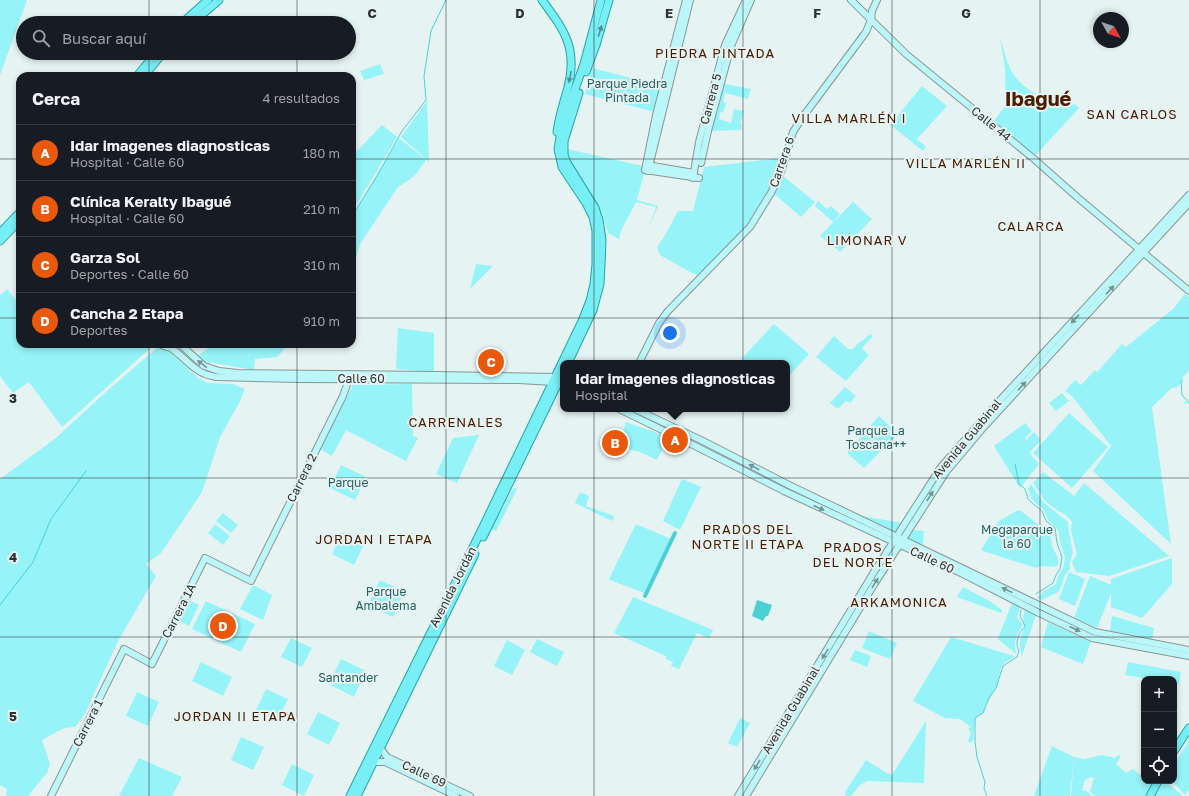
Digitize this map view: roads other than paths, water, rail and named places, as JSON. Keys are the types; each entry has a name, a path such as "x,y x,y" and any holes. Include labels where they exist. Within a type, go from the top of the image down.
{"main road":[{"path":"190,16 208,0"},
{"path":"200,16 219,0"},
{"path":"542,0 559,23 566,36 572,56 572,67 557,131 559,155 562,167 593,217 598,231 601,269 598,293 589,320 569,360"},
{"path":"565,360 584,317 592,293 596,264 599,220 595,208 565,159 563,148 565,126 584,64 601,0"},
{"path":"558,143 596,45 609,0"},
{"path":"647,168 658,109 686,0"},
{"path":"647,168 690,0"},
{"name":"Carrera 5","path":"647,168 695,176 701,134 725,45 746,0"},
{"name":"Carrera 5","path":"701,163 732,42 751,0"},
{"name":"Calle 44","path":"851,0 906,54 1034,159 1189,291"},
{"name":"Carrera 6","path":"640,360 659,323 668,311 750,227 771,193 781,172 793,132 836,71 866,32 877,0"},
{"path":"140,72 150,60"},
{"path":"147,72 157,60"},
{"name":"Avenida Guabinal","path":"738,796 898,541 946,472 983,428 1142,251 1189,196"},
{"name":"Avenida Guabinal","path":"1142,251 1189,203"},
{"path":"0,234 16,216"},
{"path":"0,241 16,224"},
{"path":"11,229 16,227"},
{"name":"Carrera 6","path":"636,360 654,325 662,315 668,311"},
{"name":"Calle 60","path":"174,348 196,369 205,374 218,377 245,378 349,376"},
{"name":"Calle 60","path":"184,348 204,366 219,371 238,373 557,379"},
{"name":"Carrera 2","path":"205,558 251,582 343,396 349,376"},
{"name":"Avenida Jordán","path":"357,796 522,460 557,379"},
{"name":"Avenida Jordán","path":"350,796 557,379"},
{"name":"Calle 60","path":"625,412 784,492 898,541 1094,632 1189,650"},
{"name":"Calle 60","path":"641,412 701,440 1092,638 1189,656"},
{"name":"Avenida Guabinal","path":"746,796 898,541"},
{"name":"Carrera 1A","path":"124,650 152,664 205,558"},
{"name":"Carrera 1","path":"51,796 124,650"},
{"path":"1176,748 1189,728"},
{"name":"Calle 69","path":"380,748 387,757 470,796"},
{"name":"Calle 69","path":"373,762 385,762 456,796"},
{"path":"1150,796 1156,784"}],"waterway":[{"path":"356,210 402,131 426,100 424,76 431,31 446,0"},
{"path":"1181,381 1182,395 1189,403"},
{"path":"1015,464 1019,484 1025,489 1028,499 1042,511 1046,521 1055,528 1057,543 1062,557 1060,569 1053,583 1036,594"},
{"path":"0,605 33,562 51,519 86,471"},
{"path":"645,596 675,533"},
{"path":"987,796 984,788 985,782 977,757 975,718 983,713 989,698 996,688 1003,666 1017,657 1019,651 1017,641 1025,626 1020,617 1021,610"}],"place":[{"name":"Garza Sol","path":"491,362"},
{"name":"Idar imagenes diagnosticas","path":"675,440"},
{"name":"Clínica Keralty Ibagué","path":"615,443"},
{"name":"Cancha 2 Etapa","path":"223,626"}],"district":[{"name":"PIEDRA PINTADA","path":"715,53"},
{"name":"Ibagué","path":"1038,99"},
{"name":"SAN CARLOS","path":"1132,114"},
{"name":"VILLA MARLÉN I","path":"849,118"},
{"name":"VILLA MARLÉN II","path":"966,163"},
{"name":"CALARCA","path":"1031,226"},
{"name":"LIMONAR V","path":"867,240"},
{"name":"CARRENALES","path":"456,422"},
{"name":"PRADOS DEL NORTE II ETAPA","path":"748,536"},
{"name":"JORDAN I ETAPA","path":"374,539"},
{"name":"PRADOS DEL NORTE","path":"853,554"},
{"name":"ARKAMONICA","path":"899,602"},
{"name":"JORDAN II ETAPA","path":"235,716"}],"park label":[{"name":"Parque Piedra Pintada","path":"627,91"},
{"name":"Parque La Toscana++","path":"876,438"},
{"name":"Parque","path":"348,483"},
{"name":"Megaparque la 60","path":"1017,537"},
{"name":"Parque Ambalema","path":"386,599"},
{"name":"Santander","path":"348,678"}]}
